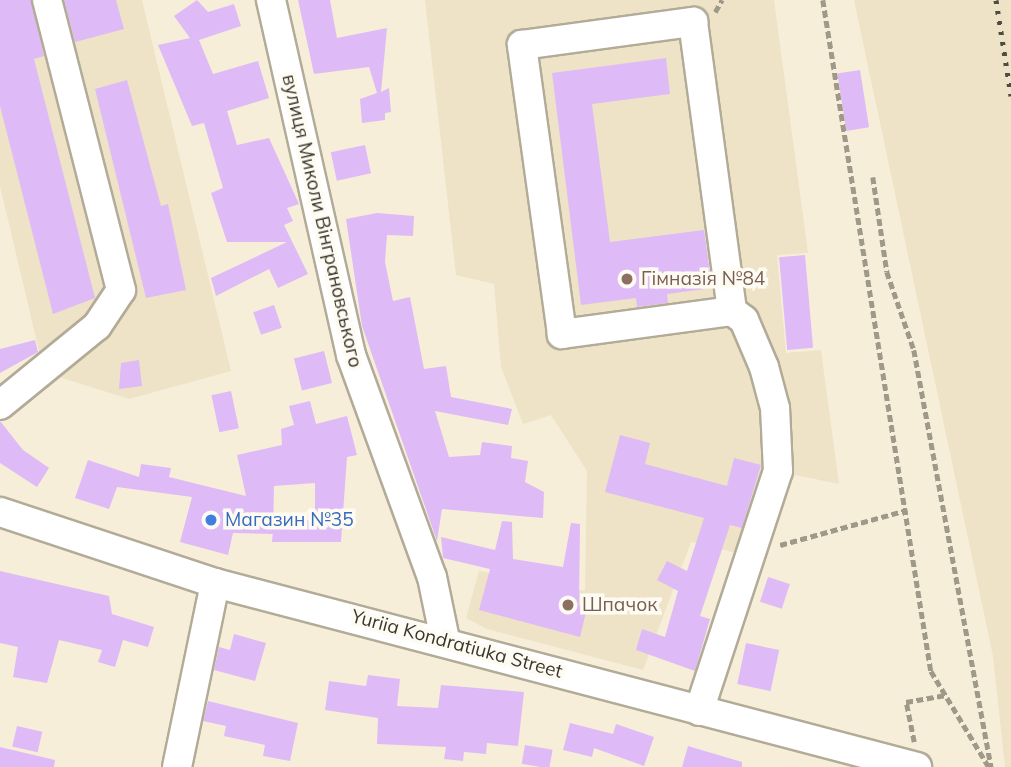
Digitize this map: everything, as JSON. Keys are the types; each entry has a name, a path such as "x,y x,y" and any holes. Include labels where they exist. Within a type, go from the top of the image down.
{"street":[{"path":"0,405 97,326 121,290 47,0"},
{"name":"вулиця Миколи Вінграновського","path":"271,0 351,355 432,577 446,640"},
{"path":"699,711 753,562 778,471 775,408 744,320 732,311 562,334 522,45 693,22 732,311"},
{"name":"Yuriia Kondratiuka Street","path":"0,512 215,583 446,640 699,711 915,754"},
{"path":"177,767 215,583"}],"path":[{"path":"823,0 931,671 990,767"},
{"path":"873,177 887,272 914,350 990,767"},
{"path":"753,562 791,539 907,510"},
{"path":"915,754 906,702 944,695"}],"shaded area":[{"path":"0,0 142,0 231,371 129,399 59,377 48,389 0,186"},
{"name":"Гімназія №84","path":"425,0 774,0 808,253 777,255 786,353 821,350 839,484 771,470 745,555 691,542 643,670 487,629 466,618 479,571 585,591 587,471 551,415 523,424 501,367 494,284 456,275"},
{"path":"854,0 1011,0 1011,767 1005,767 993,656"}],"building":[{"path":"0,0 31,0 44,56 34,59 95,298 53,314 0,106"},
{"path":"64,0 116,0 124,29 75,42"},
{"path":"197,0 208,12 234,4 241,26 199,40 213,74 258,61 269,98 227,111 237,145 269,138 299,204 287,208 293,221 284,225 308,274 278,288 269,269 216,296 211,278 287,242 227,242 211,193 223,188 204,123 192,126 158,45 190,38 174,16"},
{"path":"298,0 330,0 337,38 387,28 381,92 389,88 391,112 385,113 385,120 362,123 360,99 377,93 369,67 314,74"},
{"path":"666,58 670,94 592,104 610,242 704,230 712,288 667,294 668,303 637,307 636,298 581,305 552,73"},
{"path":"860,70 869,127 846,131 837,74"},
{"path":"127,80 161,206 168,204 186,290 146,298 95,89"},
{"path":"365,145 371,173 337,181 331,152"},
{"path":"377,213 414,216 413,236 387,235 385,262 393,301 410,297 424,369 446,366 451,397 512,409 508,425 435,411 449,457 480,455 482,442 512,446 511,458 528,461 525,482 544,492 543,518 442,509 437,541 362,326 346,219"},
{"path":"805,255 813,348 787,350 779,257"},
{"path":"274,305 282,328 261,335 253,312"},
{"path":"35,340 38,352 0,373 0,349"},
{"path":"324,351 332,383 302,391 294,358"},
{"path":"139,360 142,386 119,389 121,363"},
{"path":"231,391 239,428 219,432 211,395"},
{"path":"310,401 316,424 347,416 357,455 347,457 341,542 272,542 273,534 233,533 228,555 180,542 192,497 117,487 109,509 75,498 88,460 139,477 141,464 171,468 169,477 246,496 237,455 282,445 281,429 294,425 289,406","holes":["315,483 315,520 274,520 273,530 274,486"]},
{"path":"0,421 23,450 49,468 37,487 0,463"},
{"path":"620,435 650,443 645,464 727,486 734,458 761,465 742,528 730,525 700,616 710,619 695,671 636,650 642,629 665,637 678,591 657,580 667,561 687,571 704,518 605,492"},
{"path":"502,521 512,522 513,559 563,567 571,523 580,524 579,605 587,608 580,637 479,610 490,569 443,558 441,537 495,550"},
{"path":"0,571 109,596 112,614 154,627 148,647 123,640 115,667 98,662 102,650 59,640 47,683 13,677 18,647 0,643"},
{"path":"768,577 790,584 782,609 760,602"},
{"path":"234,634 266,643 255,681 214,670 219,647 230,650"},
{"path":"746,643 779,650 771,691 737,684"},
{"path":"368,675 400,679 397,706 438,708 441,685 524,692 518,746 487,743 486,754 464,752 463,761 444,759 446,747 377,744 378,718 325,710 329,681 366,686"},
{"path":"208,701 298,723 290,761 263,756 265,745 224,736 226,726 203,721"},
{"path":"570,723 613,734 616,724 654,737 644,766 594,748 592,757 563,750"},
{"path":"17,726 42,732 38,752 12,746"},
{"path":"525,745 553,750 550,767 522,764"},
{"path":"688,746 742,762 742,767 682,767"},
{"path":"0,747 55,760 54,767 0,767"}],"railway":[{"path":"996,0 1011,96"}],"place":[{"name":"Гімназія №84","path":"627,279"},
{"name":"Магазин №35","path":"211,520"},
{"name":"Шпачок","path":"568,605"}]}
